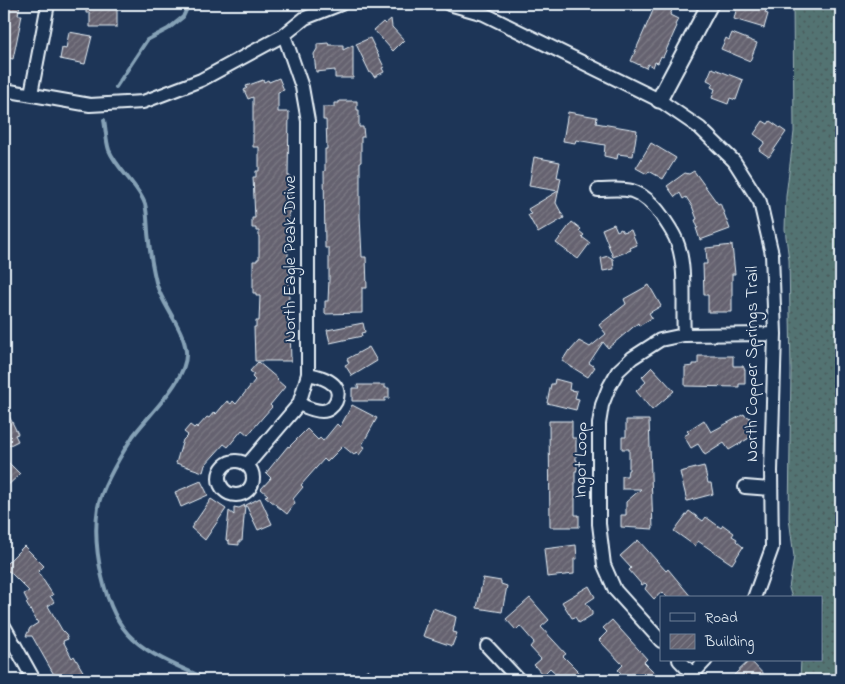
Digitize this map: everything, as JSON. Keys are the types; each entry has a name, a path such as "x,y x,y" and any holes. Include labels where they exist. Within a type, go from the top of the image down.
{"street":[{"path":"31,94 48,4"},
{"path":"4,90 90,105 144,102 201,80 284,35 305,18 341,4"},
{"name":"North Copper Springs Trail","path":"449,4 484,14 659,100 700,128 734,161 760,202 772,254 775,334 772,548 755,596"},
{"path":"659,100 710,4"},
{"name":"North Eagle Peak Drive","path":"248,465 299,404 308,374 308,121 302,87 284,35"},
{"path":"598,190 622,189 633,192 646,199 670,227 678,243 681,257 684,334"},
{"name":"Ingot Loop","path":"660,640 615,590 604,564 599,524 599,424 602,405 618,371 648,346 660,340 684,334 775,334"},
{"path":"299,404 324,411 330,409 336,401 337,390 335,386 321,378 308,374"},
{"path":"745,487 772,489"},
{"path":"4,626 34,680"},
{"path":"487,646 518,680"},
{"path":"680,662 692,678 704,662"}],"green space":[{"path":"793,4 841,4 841,680 800,680 801,662 822,662 822,596 791,596 789,588 794,557 789,518 791,371 789,260 785,229 786,196 794,132"}],"building":[{"path":"4,4 20,4 18,15 22,15 13,59 4,57"},
{"path":"86,4 117,4 117,27 90,27 90,13 86,13"},
{"path":"659,4 673,8 670,15 678,19 675,25 677,26 663,57 661,56 658,63 655,62 653,67 648,64 646,68 631,61 655,6 657,7"},
{"path":"746,4 768,4 765,13 768,14 764,28 734,19 737,6 745,8"},
{"path":"391,19 392,27 404,40 393,51 374,30 383,22 385,24"},
{"path":"69,32 92,36 85,64 60,59 62,48 66,49"},
{"path":"732,33 757,43 750,61 721,49 726,38 729,40"},
{"path":"370,38 384,67 382,68 384,72 374,77 370,73 356,44"},
{"path":"328,43 329,45 343,45 343,50 353,45 353,78 335,78 335,70 316,72 314,54 317,44"},
{"path":"712,68 743,80 736,100 730,98 728,104 712,98 715,89 711,87 713,83 707,80"},
{"path":"279,78 284,90 278,92 278,112 289,112 288,176 290,176 291,212 289,212 288,231 288,262 290,262 288,326 290,326 291,361 255,361 254,327 256,327 256,321 259,321 260,296 256,296 256,293 253,293 253,261 259,259 259,231 256,231 256,228 252,228 252,218 255,218 253,177 256,177 256,171 259,171 259,147 253,147 253,97 248,99 244,90 247,88 246,86 263,80 264,82 268,80 269,82"},
{"path":"339,101 357,101 359,127 363,127 364,137 361,137 360,162 360,216 362,257 366,257 367,288 362,288 362,313 325,314 325,301 328,301 329,248 325,248 324,171 325,149 327,149 326,120 323,120 323,107 334,107 334,103 339,103"},
{"path":"568,112 597,117 596,123 637,130 633,156 618,154 617,159 604,156 605,145 576,140 575,143 563,141"},
{"path":"763,121 768,124 770,121 786,132 769,157 759,150 765,142 754,134"},
{"path":"651,143 676,158 663,179 649,171 647,174 636,168"},
{"path":"534,157 560,162 557,177 561,178 556,203 564,218 538,233 528,215 531,214 528,209 558,191 529,186"},
{"path":"694,171 718,204 720,203 730,229 700,240 696,228 698,228 695,220 697,219 692,206 686,197 683,199 680,193 675,197 667,186 685,173 689,174"},
{"path":"572,222 581,229 579,231 584,235 582,237 590,243 578,259 556,243"},
{"path":"614,224 617,231 621,229 623,232 631,230 637,245 630,248 631,250 613,257 602,229"},
{"path":"732,245 735,274 732,274 732,312 708,312 708,295 704,295 703,264 707,264 706,248"},
{"path":"608,256 613,259 614,269 603,271 601,258"},
{"path":"649,285 661,306 649,313 652,318 639,326 638,323 608,348 603,342 589,363 595,367 588,377 562,361 569,350 579,341 590,347 606,334 599,325 626,304 624,299"},
{"path":"363,323 365,332 361,333 362,336 330,343 327,330"},
{"path":"369,347 377,361 352,376 345,365 349,363 347,359"},
{"path":"698,356 733,356 733,366 743,366 745,370 745,384 739,384 739,387 685,386 685,367 698,364"},
{"path":"258,362 285,387 270,405 272,407 248,435 242,430 228,447 224,444 205,465 203,472 176,463 183,440 188,435 184,432 190,425 197,428 207,417 209,418 214,412 216,414 227,401 231,404 233,401 236,404 255,380 252,377 254,374 250,371"},
{"path":"652,367 674,391 652,410 636,391 646,382 642,377"},
{"path":"555,379 570,383 569,390 577,391 575,398 579,399 576,410 547,403 551,384 554,384"},
{"path":"357,385 385,385 385,388 389,388 389,398 385,398 385,401 352,401 352,388 359,388"},
{"path":"352,405 377,418 362,445 365,447 359,455 356,452 354,455 343,446 327,462 324,459 301,485 303,487 293,499 295,503 287,514 265,496 268,495 261,489 271,478 266,473 288,446 307,429 318,440 320,438 323,441 337,424 340,427"},
{"path":"4,406 18,434 15,435 18,441 4,448"},
{"path":"744,414 753,422 751,437 729,450 724,443 705,455 698,444 691,448 684,436 689,433 687,431 704,420 711,432"},
{"path":"626,420 649,420 653,529 621,527 621,515 626,515 626,502 641,489 622,489 622,476 627,476 629,470 629,449 622,449 622,437 626,437"},
{"path":"549,421 572,421 572,438 576,438 577,460 577,471 575,471 575,515 579,515 579,527 550,527"},
{"path":"4,458 20,474 4,489"},
{"path":"704,466 713,494 687,501 680,472"},
{"path":"201,481 208,495 181,507 175,492"},
{"path":"260,498 272,524 258,530 246,505"},
{"path":"211,499 226,509 205,540 191,528"},
{"path":"245,505 242,541 239,541 239,545 229,544 229,541 226,540 229,511 234,515 234,507 239,508"},
{"path":"689,511 703,521 706,517 721,528 723,525 734,533 732,536 743,547 732,564 698,541 695,546 674,531"},
{"path":"638,540 666,571 668,569 690,596 666,596 662,592 654,599 645,589 647,585 645,583 642,585 629,570 631,568 620,556"},
{"path":"576,545 577,559 574,559 574,574 547,577 544,549"},
{"path":"24,546 44,566 38,572 53,595 50,596 54,602 48,606 66,634 68,639 63,641 72,658 74,656 88,680 57,680 32,636 26,636 30,628 38,623 26,603 28,602 24,594 29,591 9,571 4,572 4,566"},
{"path":"483,578 501,581 501,584 507,586 502,612 477,608"},
{"path":"589,586 595,597 586,603 592,611 592,615 579,623 575,617 572,618 562,602"},
{"path":"530,598 549,620 541,627 566,654 563,656 587,680 563,680 550,668 543,675 534,665 541,659 530,647 534,642 520,626 516,630 506,619"},
{"path":"433,608 456,617 453,632 457,633 452,646 423,636"},
{"path":"612,620 647,659 644,662 656,674 650,680 628,680 618,670 623,665 599,640 607,632 603,628"},
{"path":"748,662 752,662 769,680 739,680 734,675"},
{"path":"368,669 379,680 355,680"}],"waterway":[{"path":"116,87 147,40 168,29 183,17 189,4"},
{"path":"104,120 107,143 112,157 138,190 145,204 150,251 156,282 181,333 186,351 185,362 175,385 133,436 103,490 98,507 97,522 97,540 102,577 114,612 133,639 159,657 209,680"}]}
